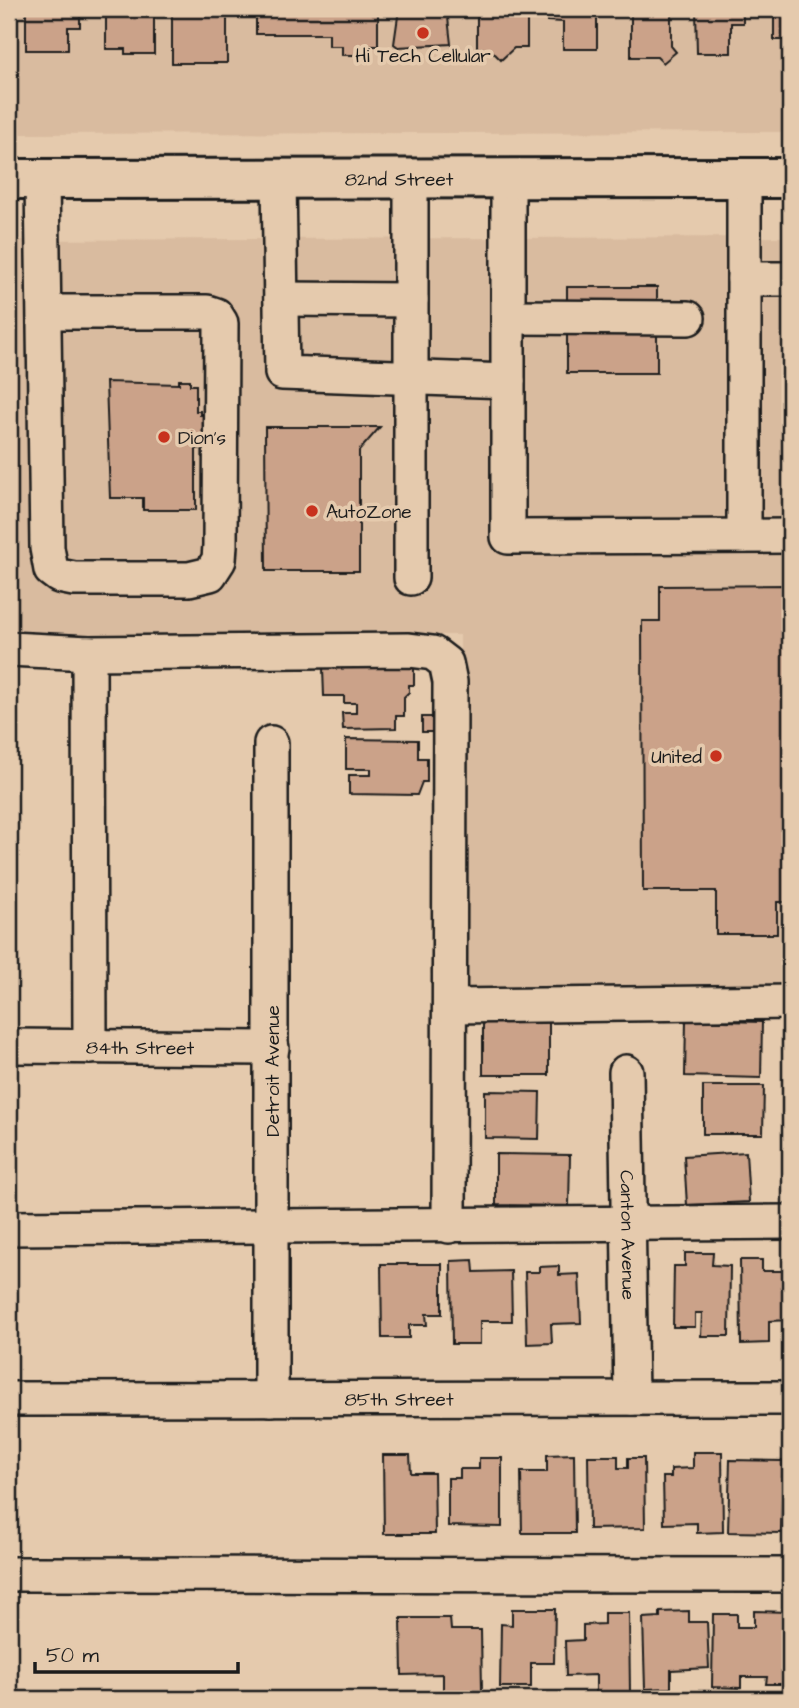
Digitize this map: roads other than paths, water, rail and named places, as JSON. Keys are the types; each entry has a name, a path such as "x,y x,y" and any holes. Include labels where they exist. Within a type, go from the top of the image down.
{"main road":[{"name":"82nd Street","path":"25,179 790,178"}],"street":[{"path":"744,178 744,536"},
{"path":"25,179 44,312 47,548 51,570 59,576 74,579 189,579 210,574 219,560 222,335 221,323 216,315 207,312 44,312"},
{"path":"279,179 282,373 508,382"},
{"path":"411,179 411,578"},
{"path":"508,179 508,537 790,536"},
{"path":"744,279 790,279"},
{"path":"281,299 411,300"},
{"path":"508,317 688,318"},
{"path":"9,649 89,653 409,650 433,653 446,663 450,682 449,1226"},
{"path":"89,653 90,1047"},
{"name":"Detroit Avenue","path":"271,743 271,1399"},
{"path":"450,1006 790,1002"},
{"name":"84th Street","path":"9,1046 272,1048"},
{"name":"Canton Avenue","path":"626,1072 631,1398"},
{"path":"9,1228 790,1222"},
{"name":"85th Street","path":"9,1399 790,1398"},
{"path":"9,1574 790,1575"}],"place":[{"name":"Hi Tech Cellular","path":"423,33"},
{"name":"Dion's","path":"164,437"},
{"name":"AutoZone","path":"312,511"},
{"name":"United","path":"716,756"}]}
